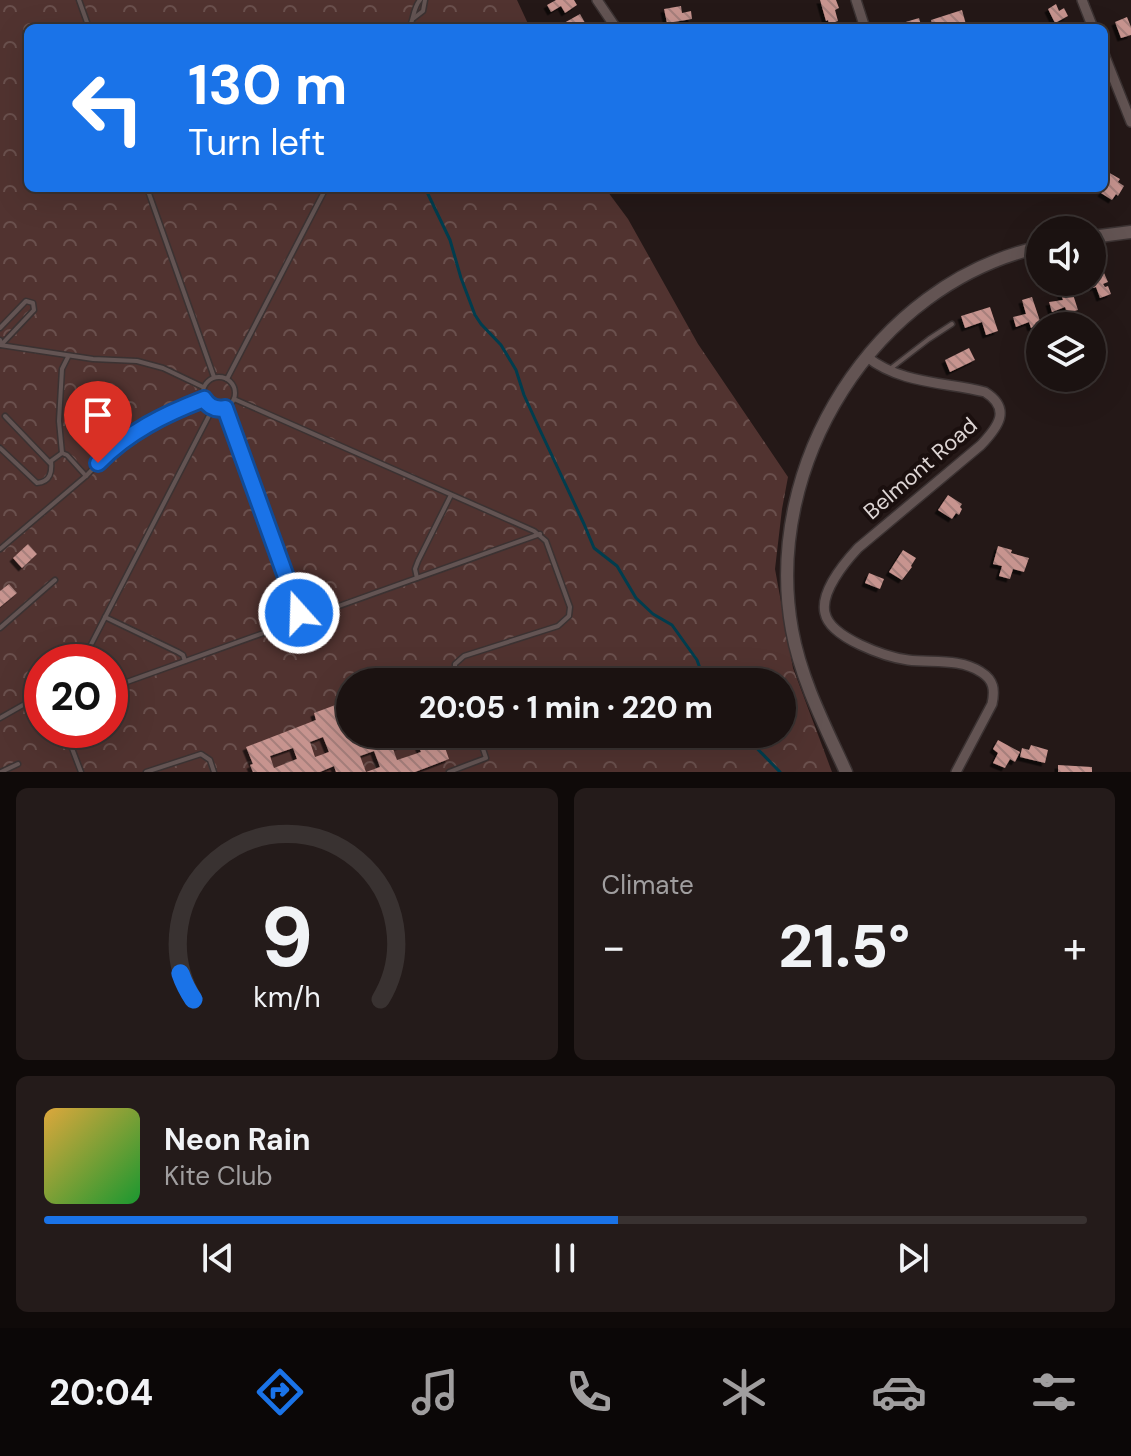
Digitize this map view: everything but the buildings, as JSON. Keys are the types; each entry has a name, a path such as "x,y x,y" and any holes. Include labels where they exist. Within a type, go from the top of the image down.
{"main road":[{"path":"1106,235 1131,232"},
{"path":"846,772 811,697 792,628 788,586 790,528 805,466 834,402 867,357 905,318 952,283 1004,258 1026,251"}],"street":[{"path":"597,0 613,24"},
{"path":"856,0 864,24"},
{"path":"1082,0 1091,24"},
{"path":"1108,64 1131,122"},
{"name":"Belmont Road","path":"867,357 888,371 922,381 985,392 999,404 1001,414 994,432 858,548 840,571 825,604 825,613 834,627 876,652 908,660 968,665 989,678 993,685 992,704 956,772"}],"lane":[{"path":"79,0 88,24"},
{"path":"411,24 423,11 423,0"},
{"path":"148,192 214,377"},
{"path":"227,379 324,192"},
{"path":"0,328 26,301 33,303 34,310 0,343"},
{"path":"888,371 952,324"},
{"path":"0,343 69,356 137,361 163,368 203,387"},
{"path":"62,453 59,421 62,369 69,356"},
{"path":"214,377 227,379 235,390 234,399 225,408 213,408 204,399 203,387 214,377"},
{"path":"0,549 86,476 111,450 158,418 204,399"},
{"path":"234,399 540,534 546,541 570,607 566,621 464,656 455,668"},
{"path":"91,644 213,408"},
{"path":"225,408 301,620"},
{"path":"0,448 37,483 51,474 53,469 50,463 5,416"},
{"path":"50,463 62,453"},
{"path":"62,453 86,476"},
{"path":"417,578 415,569 418,561 451,495"},
{"path":"128,682 540,534"},
{"path":"0,628 55,580"},
{"path":"105,617 178,652 185,661"},
{"path":"0,718 24,704"},
{"path":"72,748 81,772"},
{"path":"449,772 486,758 483,748"},
{"path":"146,772 201,754 210,760 214,772"},
{"path":"1,772 18,764"}],"green space":[{"path":"0,0 517,0 528,24 24,24 24,192 608,192 628,219 698,344 788,477 775,569 793,668 336,668 336,748 796,748 796,676 832,772 0,772"}],"waterway":[{"path":"427,192 450,240 475,315 501,345 516,370 524,395 594,548 617,566 636,598 653,614 672,625 700,668"},
{"path":"757,748 780,772"}],"route":[{"path":"98,463 138,431 177,409 204,399 213,408 225,408 299,613"}]}
